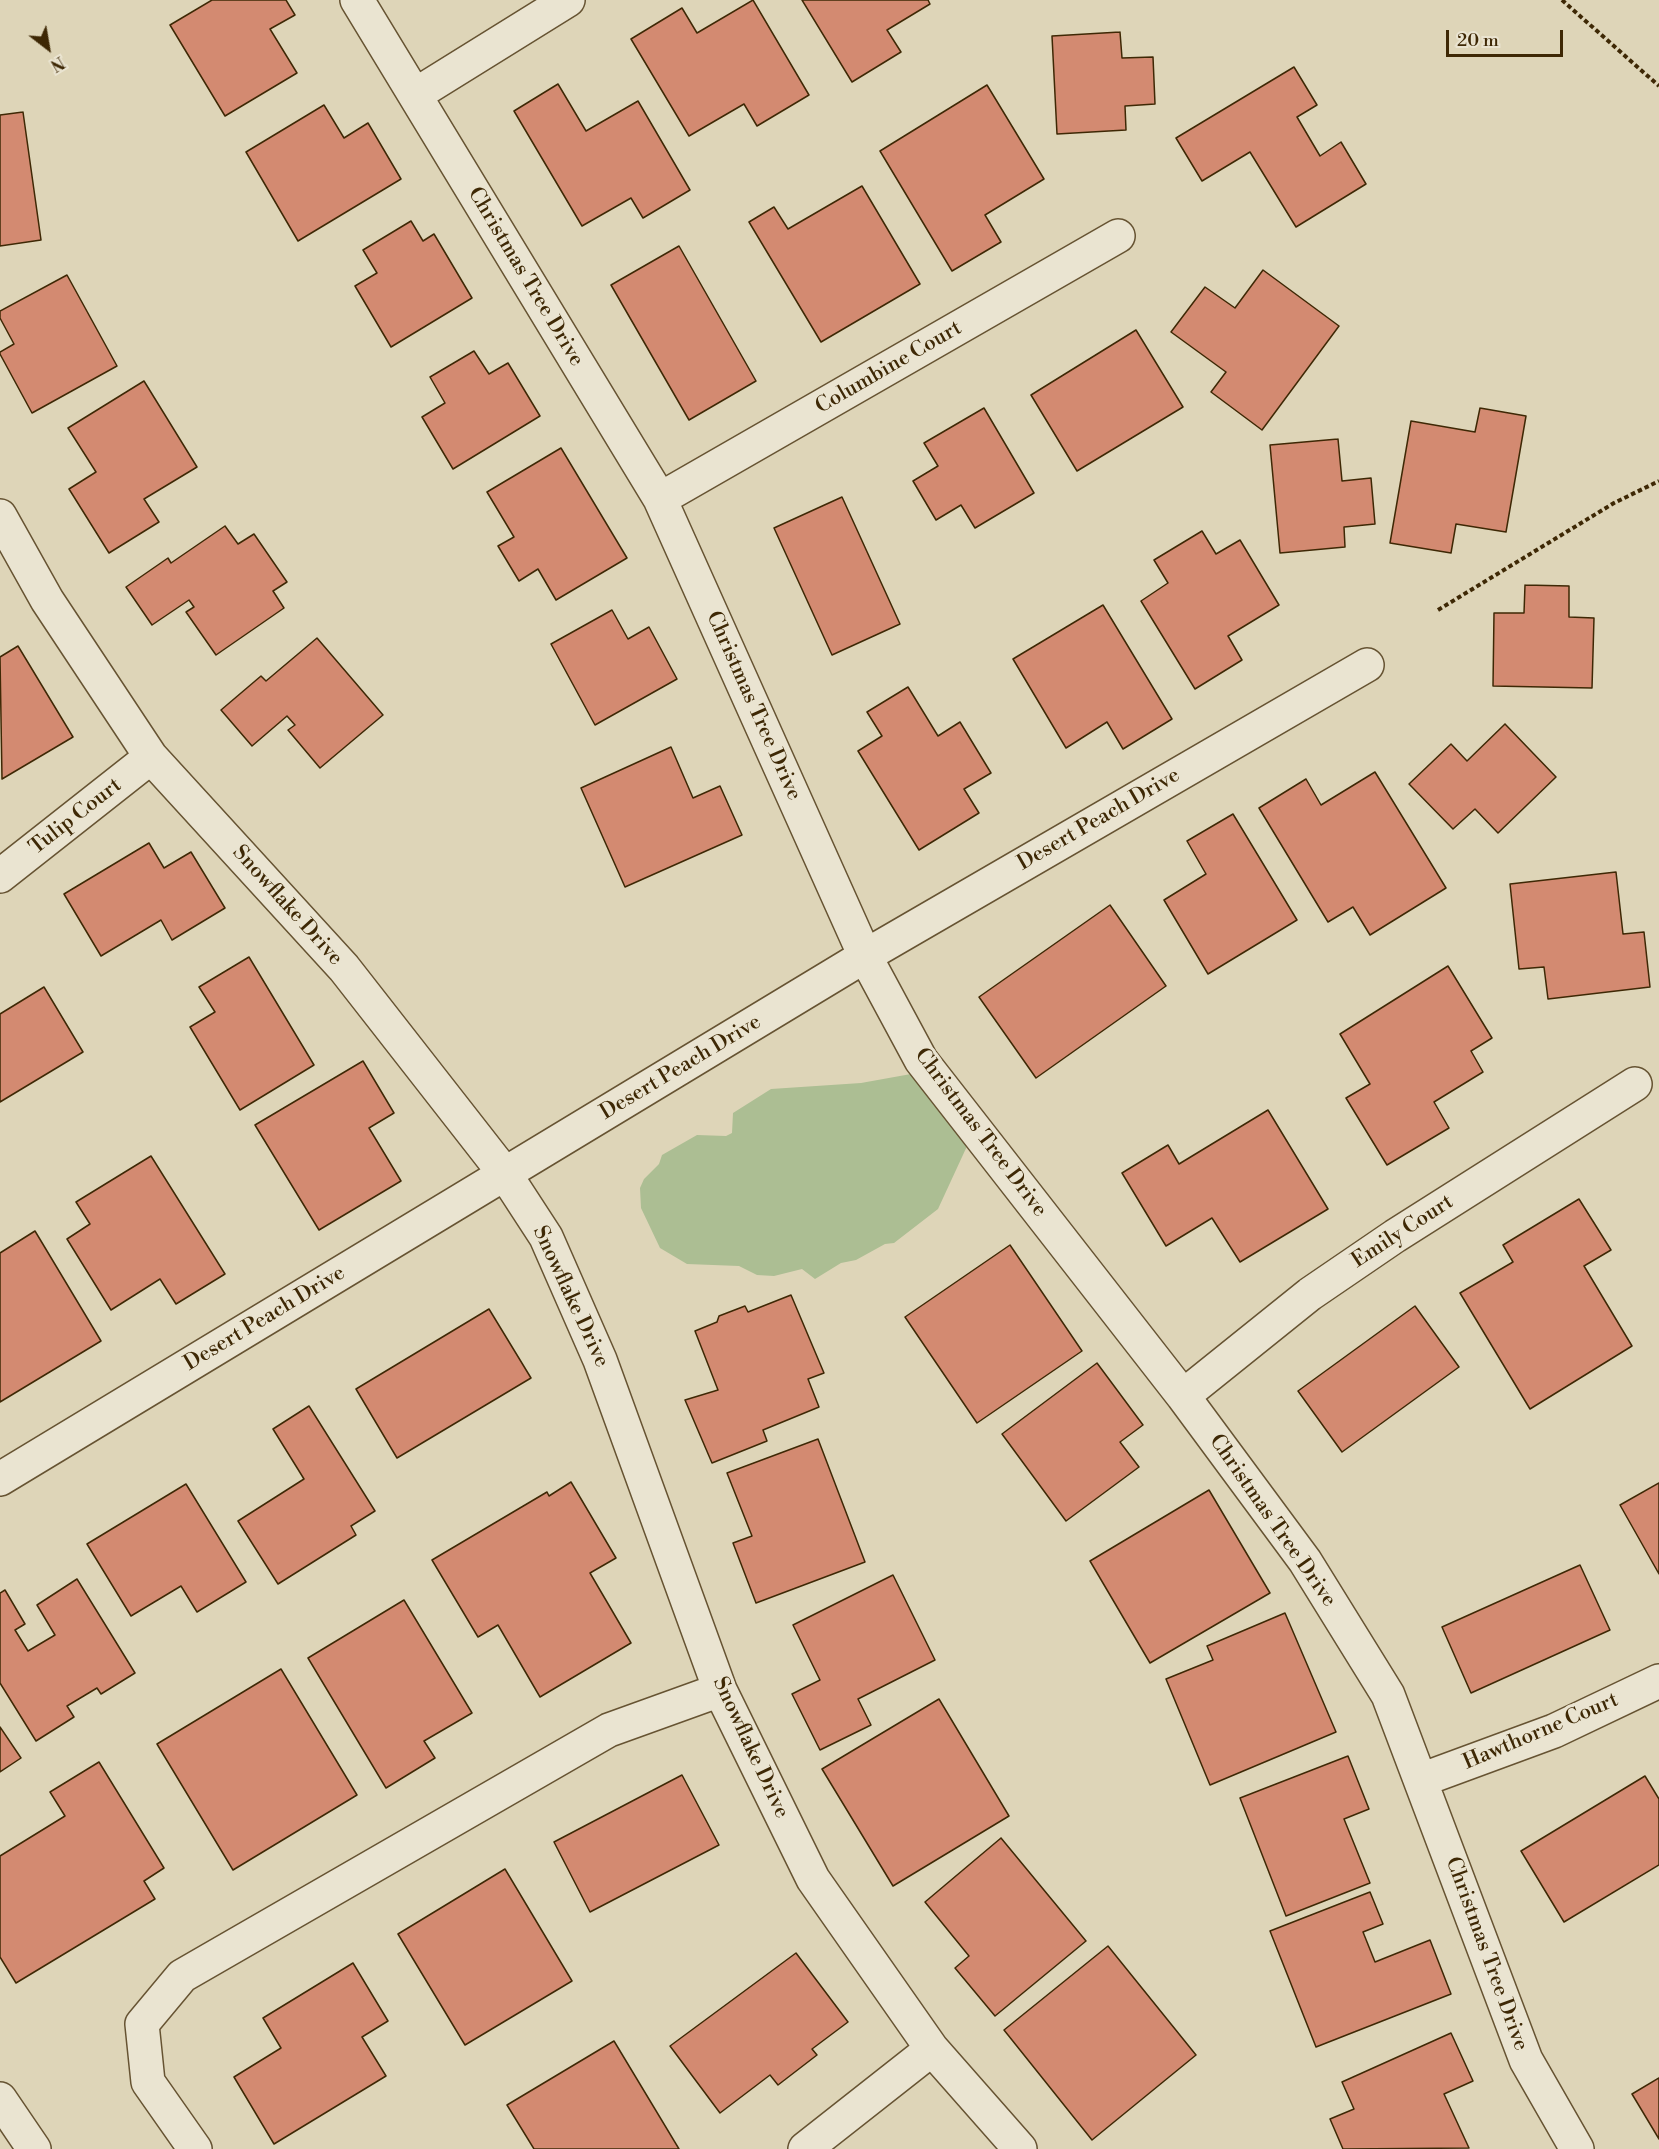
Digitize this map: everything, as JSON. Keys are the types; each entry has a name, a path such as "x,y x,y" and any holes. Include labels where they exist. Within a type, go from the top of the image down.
{"street":[{"name":"Christmas Tree Drive","path":"357,0 660,500 865,956 921,1060 1183,1396 1305,1561 1388,1695 1526,2060 1577,2149"},
{"path":"414,95 568,0"},
{"name":"Columbine Court","path":"660,500 1118,236"},
{"name":"Snowflake Drive","path":"0,516 47,600 151,757 344,968 505,1174 546,1237 600,1360 720,1690 813,1879 932,2049 1020,2149"},
{"name":"Desert Peach Drive","path":"0,1479 865,956 1367,665"},
{"name":"Tulip Court","path":"0,876 151,757"},
{"name":"Emily Court","path":"1183,1396 1310,1294 1395,1236 1635,1084"},
{"name":"Hawthorne Court","path":"1421,1780 1554,1731 1659,1681"},
{"path":"195,2149 148,2082 142,2024 182,1976 609,1730 720,1690"},
{"path":"805,2149 932,2049"},
{"path":"0,2098 34,2149"}],"path":[{"path":"1562,0 1659,86"},
{"path":"1438,610 1614,503 1659,482"}],"green space":[{"path":"911,1074 968,1144 938,1209 894,1243 885,1244 856,1260 841,1263 815,1279 802,1269 774,1276 757,1275 739,1266 687,1264 660,1248 641,1208 640,1188 644,1179 659,1164 662,1155 697,1135 726,1136 732,1133 733,1113 771,1089 861,1083"}],"building":[{"path":"212,0 286,0 295,15 270,29 297,73 225,116 170,25"},
{"path":"753,0 809,95 757,126 744,104 689,136 631,39 682,8 697,33"},
{"path":"802,0 928,0 930,4 887,30 901,52 852,82"},
{"path":"1120,32 1122,58 1153,57 1155,104 1125,106 1126,130 1057,134 1052,36"},
{"path":"1294,67 1317,105 1297,117 1320,156 1341,142 1366,184 1296,227 1250,152 1202,181 1176,138"},
{"path":"558,84 586,131 638,101 690,190 643,218 631,198 582,226 514,111"},
{"path":"987,85 1044,179 985,215 1001,242 952,271 880,151"},
{"path":"324,105 344,138 368,123 401,179 298,241 246,152"},
{"path":"23,112 41,240 0,246 0,115"},
{"path":"862,186 920,284 821,342 749,222 774,207 788,229"},
{"path":"411,221 423,241 434,234 472,298 391,347 355,286 377,273 363,250"},
{"path":"679,246 756,381 689,420 611,285"},
{"path":"1263,270 1339,326 1262,430 1211,392 1226,372 1171,332 1205,287 1235,308"},
{"path":"67,275 117,366 32,413 0,354 14,344 0,318 0,311"},
{"path":"1136,330 1183,407 1077,471 1031,395"},
{"path":"474,351 489,374 508,363 540,416 453,469 422,417 445,403 430,377"},
{"path":"144,381 197,467 144,499 159,522 109,553 69,489 96,472 68,428"},
{"path":"984,408 1034,493 975,528 961,505 936,520 913,481 938,466 924,443"},
{"path":"1480,408 1526,416 1506,532 1456,524 1451,553 1390,543 1411,421 1475,432"},
{"path":"1338,439 1342,481 1371,478 1375,524 1344,527 1345,547 1280,553 1270,445"},
{"path":"561,448 627,558 556,600 538,569 519,581 498,546 514,537 487,492"},
{"path":"842,497 900,624 832,655 774,528"},
{"path":"225,526 238,544 254,534 287,582 273,591 284,608 216,655 186,612 194,607 189,600 152,625 126,587 168,558 171,563"},
{"path":"1202,531 1216,554 1240,540 1279,605 1228,636 1242,660 1195,689 1141,601 1168,583 1154,560"},
{"path":"1525,585 1569,586 1569,617 1594,618 1592,688 1493,686 1494,613 1524,613"},
{"path":"1103,605 1172,719 1123,749 1107,722 1066,748 1013,659"},
{"path":"612,610 628,639 649,627 677,679 595,725 551,644"},
{"path":"317,638 383,715 320,768 288,730 295,725 287,716 252,746 221,710 261,676 266,681"},
{"path":"18,646 73,737 2,779 0,657"},
{"path":"908,687 938,736 960,722 991,773 964,789 979,813 919,850 858,751 882,736 867,712"},
{"path":"1505,724 1556,777 1498,833 1475,809 1453,829 1409,784 1451,744 1467,761"},
{"path":"671,747 693,798 720,786 742,835 625,887 581,788"},
{"path":"1375,772 1446,888 1370,935 1353,907 1328,922 1259,808 1306,779 1321,805"},
{"path":"1233,814 1297,920 1208,974 1164,900 1206,874 1187,841"},
{"path":"149,843 164,868 191,852 225,908 172,940 161,920 101,956 64,894"},
{"path":"1616,872 1623,934 1644,932 1650,987 1548,999 1544,967 1519,969 1510,884"},
{"path":"1110,905 1166,986 1036,1078 979,997"},
{"path":"249,957 314,1065 240,1110 190,1027 215,1012 199,987"},
{"path":"1448,966 1492,1038 1471,1051 1483,1072 1434,1102 1449,1128 1387,1165 1346,1098 1370,1084 1340,1034"},
{"path":"44,987 83,1052 0,1102 0,1014"},
{"path":"363,1061 394,1113 369,1128 401,1181 319,1230 255,1125"},
{"path":"1268,1110 1328,1209 1240,1262 1212,1218 1166,1246 1122,1173 1168,1145 1179,1164"},
{"path":"151,1156 225,1274 176,1304 160,1279 111,1310 67,1239 90,1224 76,1202"},
{"path":"1579,1199 1611,1250 1584,1266 1632,1346 1530,1409 1460,1293 1513,1262 1503,1245"},
{"path":"35,1231 101,1341 0,1402 0,1253"},
{"path":"1010,1245 1082,1351 977,1423 905,1317"},
{"path":"791,1295 824,1373 808,1379 819,1407 763,1430 767,1441 712,1463 685,1400 718,1390 695,1331 717,1322 719,1316 745,1306 748,1312"},
{"path":"1415,1306 1459,1367 1342,1452 1298,1391"},
{"path":"489,1309 531,1378 397,1458 356,1389"},
{"path":"1097,1363 1143,1425 1120,1442 1139,1467 1066,1521 1002,1434"},
{"path":"309,1406 375,1511 351,1526 356,1535 278,1584 238,1521 304,1479 273,1429"},
{"path":"818,1439 865,1562 756,1603 733,1543 752,1536 727,1473"},
{"path":"571,1482 616,1558 590,1573 631,1643 540,1697 498,1625 478,1637 432,1560 547,1492 549,1496"},
{"path":"1659,1483 1659,1574 1620,1505"},
{"path":"186,1484 246,1582 197,1612 181,1586 131,1616 87,1544"},
{"path":"1209,1490 1270,1593 1150,1663 1090,1561"},
{"path":"1580,1565 1610,1630 1471,1693 1442,1627"},
{"path":"893,1575 935,1660 858,1699 871,1725 820,1750 792,1694 820,1680 793,1625"},
{"path":"77,1579 135,1673 101,1694 97,1688 67,1706 74,1717 36,1741 0,1683 0,1593 5,1590 25,1624 15,1630 28,1651 55,1635 37,1605"},
{"path":"404,1600 472,1713 424,1741 435,1758 386,1788 308,1658"},
{"path":"1285,1613 1336,1732 1210,1785 1166,1679 1213,1660 1207,1646"},
{"path":"281,1669 357,1795 233,1870 157,1744"},
{"path":"939,1699 1009,1816 893,1886 822,1769"},
{"path":"0,1727 21,1758 0,1772"},
{"path":"1348,1756 1369,1809 1344,1819 1370,1883 1286,1916 1240,1798"},
{"path":"99,1762 164,1868 144,1881 155,1899 16,1983 0,1957 0,1856 65,1816 50,1792"},
{"path":"682,1775 719,1845 590,1912 554,1842"},
{"path":"1645,1776 1659,1799 1659,1865 1564,1922 1521,1851"},
{"path":"1001,1838 1086,1941 995,2016 955,1968 969,1956 925,1902"},
{"path":"505,1869 572,1981 465,2045 398,1934"},
{"path":"1370,1892 1383,1924 1363,1932 1375,1962 1430,1940 1451,1994 1316,2047 1270,1931"},
{"path":"1108,1946 1196,2055 1092,2140 1004,2030"},
{"path":"796,1953 848,2022 812,2049 817,2055 778,2085 770,2075 720,2113 670,2046"},
{"path":"353,1963 388,2021 362,2037 386,2076 274,2144 234,2077 281,2048 263,2018"},
{"path":"1451,2033 1473,2081 1444,2094 1469,2148 1343,2149 1330,2119 1354,2109 1342,2082"},
{"path":"614,2041 679,2149 534,2149 507,2105"},
{"path":"1659,2078 1659,2139 1632,2094"}]}
